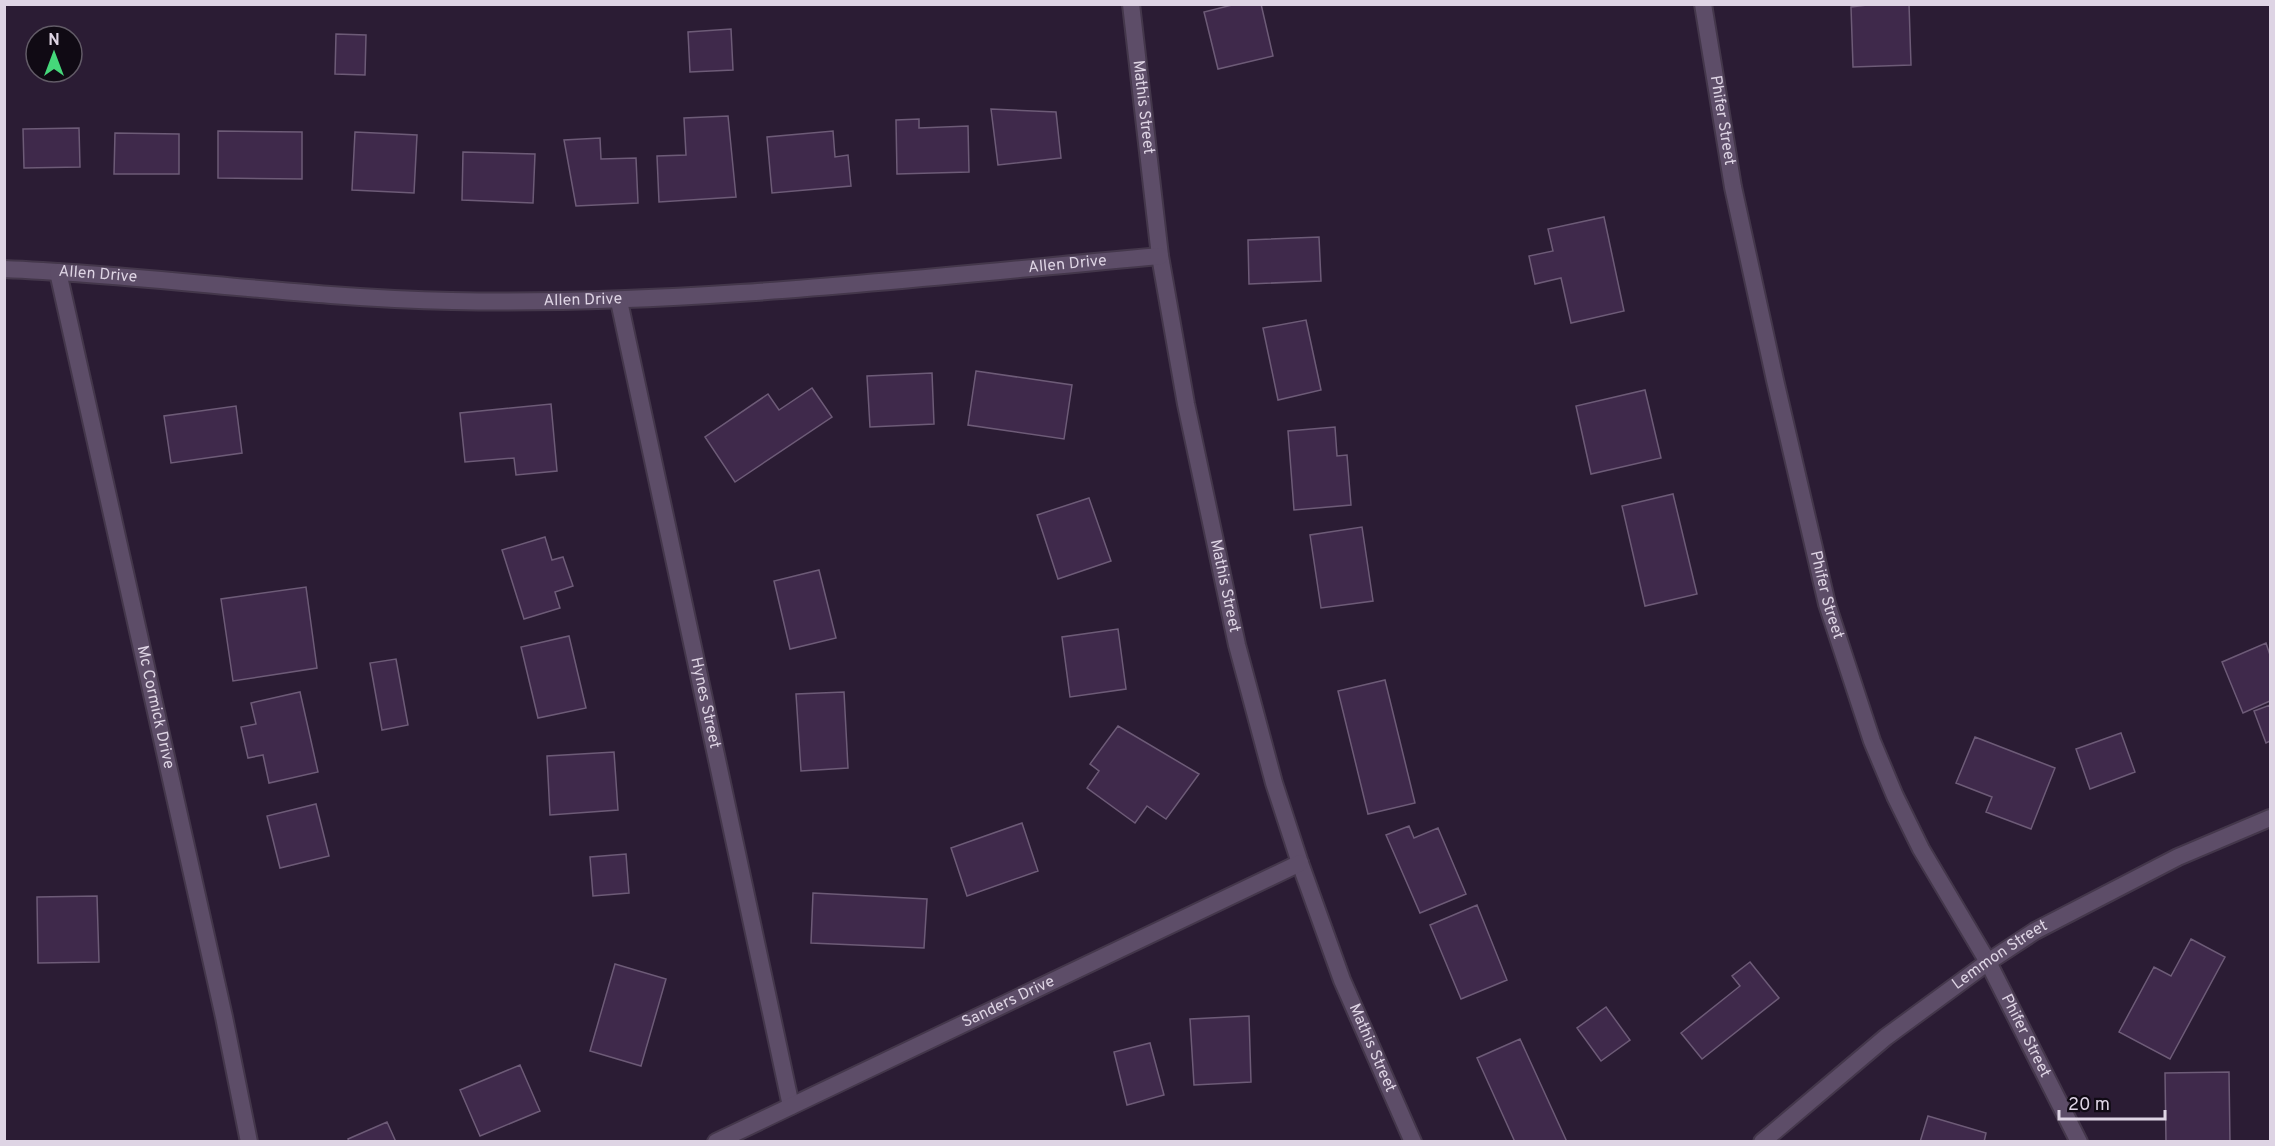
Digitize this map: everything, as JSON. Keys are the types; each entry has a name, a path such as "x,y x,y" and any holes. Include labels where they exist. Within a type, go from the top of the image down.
{"street":[{"name":"Mathis Street","path":"1131,4 1160,256 1186,404 1237,645 1274,783 1300,863 1342,980 1413,1142"},
{"name":"Phifer Street","path":"1703,4 1733,187 1775,380 1827,604 1872,741 1921,849 1988,962 2079,1142"},
{"name":"Allen Drive","path":"4,270 58,272 343,297 453,301 619,301 795,289 1160,256"},
{"name":"Mc Cormick Drive","path":"58,272 224,1017 240,1107 249,1142"},
{"name":"Hynes Street","path":"619,301 791,1106"},
{"name":"Lemmon Street","path":"1762,1142 1886,1037 1988,962 2036,931 2178,857 2271,818"},
{"name":"Sanders Drive","path":"716,1142 1300,863"}],"building":[{"path":"1236,4 1261,4 1273,56 1218,69 1204,12"},
{"path":"1909,4 1911,65 1853,67 1851,7"},
{"path":"731,29 733,70 690,72 688,32"},
{"path":"336,34 366,35 365,75 335,74"},
{"path":"991,109 1056,112 1061,158 998,165"},
{"path":"728,116 736,197 659,202 657,156 686,155 684,118"},
{"path":"919,119 919,128 968,126 969,172 897,174 896,120"},
{"path":"79,128 80,167 24,168 23,129"},
{"path":"218,131 302,132 302,179 218,178"},
{"path":"833,131 835,157 848,155 851,186 772,193 767,137"},
{"path":"355,132 417,135 414,193 352,190"},
{"path":"115,133 179,134 179,174 114,174"},
{"path":"600,138 601,159 636,158 638,203 576,206 564,140"},
{"path":"463,152 535,154 533,203 462,200"},
{"path":"1604,217 1624,311 1571,323 1561,278 1535,284 1529,256 1553,251 1548,229"},
{"path":"1319,237 1321,281 1249,284 1248,240"},
{"path":"1306,320 1321,390 1278,400 1263,328"},
{"path":"976,371 1072,385 1064,439 968,425"},
{"path":"932,373 934,424 870,427 867,376"},
{"path":"812,388 832,417 735,482 705,437 768,394 779,410"},
{"path":"1645,390 1661,458 1591,474 1576,406"},
{"path":"551,404 557,471 516,475 514,458 465,462 460,413"},
{"path":"236,406 242,453 171,463 164,416"},
{"path":"1335,427 1337,456 1347,455 1351,505 1294,510 1288,431"},
{"path":"1673,494 1697,594 1645,606 1622,506"},
{"path":"1089,498 1111,561 1058,579 1037,515"},
{"path":"1362,527 1373,601 1321,608 1310,535"},
{"path":"545,537 552,560 563,557 573,586 555,592 560,608 524,619 502,550"},
{"path":"819,570 836,638 790,649 774,581"},
{"path":"306,587 317,668 233,681 221,599"},
{"path":"1118,629 1126,689 1070,697 1062,637"},
{"path":"569,636 586,708 538,718 521,647"},
{"path":"2266,643 2270,655 2270,701 2243,713 2222,662"},
{"path":"396,659 408,725 382,730 370,663"},
{"path":"1385,680 1415,803 1368,814 1338,691"},
{"path":"300,692 318,772 269,783 263,755 248,758 241,727 256,724 251,703"},
{"path":"844,692 848,768 801,771 796,694"},
{"path":"2270,705 2270,741 2266,743 2254,711"},
{"path":"1118,726 1199,774 1166,819 1147,806 1135,823 1087,788 1099,771 1090,764"},
{"path":"2121,733 2135,772 2090,789 2076,749"},
{"path":"1975,737 2055,768 2031,829 1986,812 1992,797 1956,783"},
{"path":"614,752 618,810 550,815 547,756"},
{"path":"316,804 329,856 280,868 267,816"},
{"path":"1022,823 1038,871 967,896 951,848"},
{"path":"1409,826 1414,838 1438,828 1466,894 1420,913 1386,835"},
{"path":"626,854 629,893 593,896 590,857"},
{"path":"813,893 927,899 924,948 811,943"},
{"path":"97,896 99,962 38,963 37,897"},
{"path":"1477,905 1507,980 1461,999 1430,925"},
{"path":"2191,939 2225,957 2170,1059 2119,1032 2154,967 2171,976"},
{"path":"1750,962 1779,998 1702,1059 1681,1033 1740,986 1732,976"},
{"path":"615,964 666,979 641,1066 590,1051"},
{"path":"1606,1007 1630,1040 1601,1061 1577,1028"},
{"path":"1249,1016 1251,1082 1194,1085 1190,1019"},
{"path":"1520,1039 1567,1142 1515,1142 1477,1058"},
{"path":"1150,1043 1164,1095 1127,1105 1114,1052"},
{"path":"520,1065 540,1111 480,1136 460,1090"},
{"path":"2229,1072 2230,1142 2166,1142 2165,1073"},
{"path":"1928,1116 1986,1133 1984,1142 1920,1142"},
{"path":"387,1122 396,1142 349,1142 348,1139"}]}
